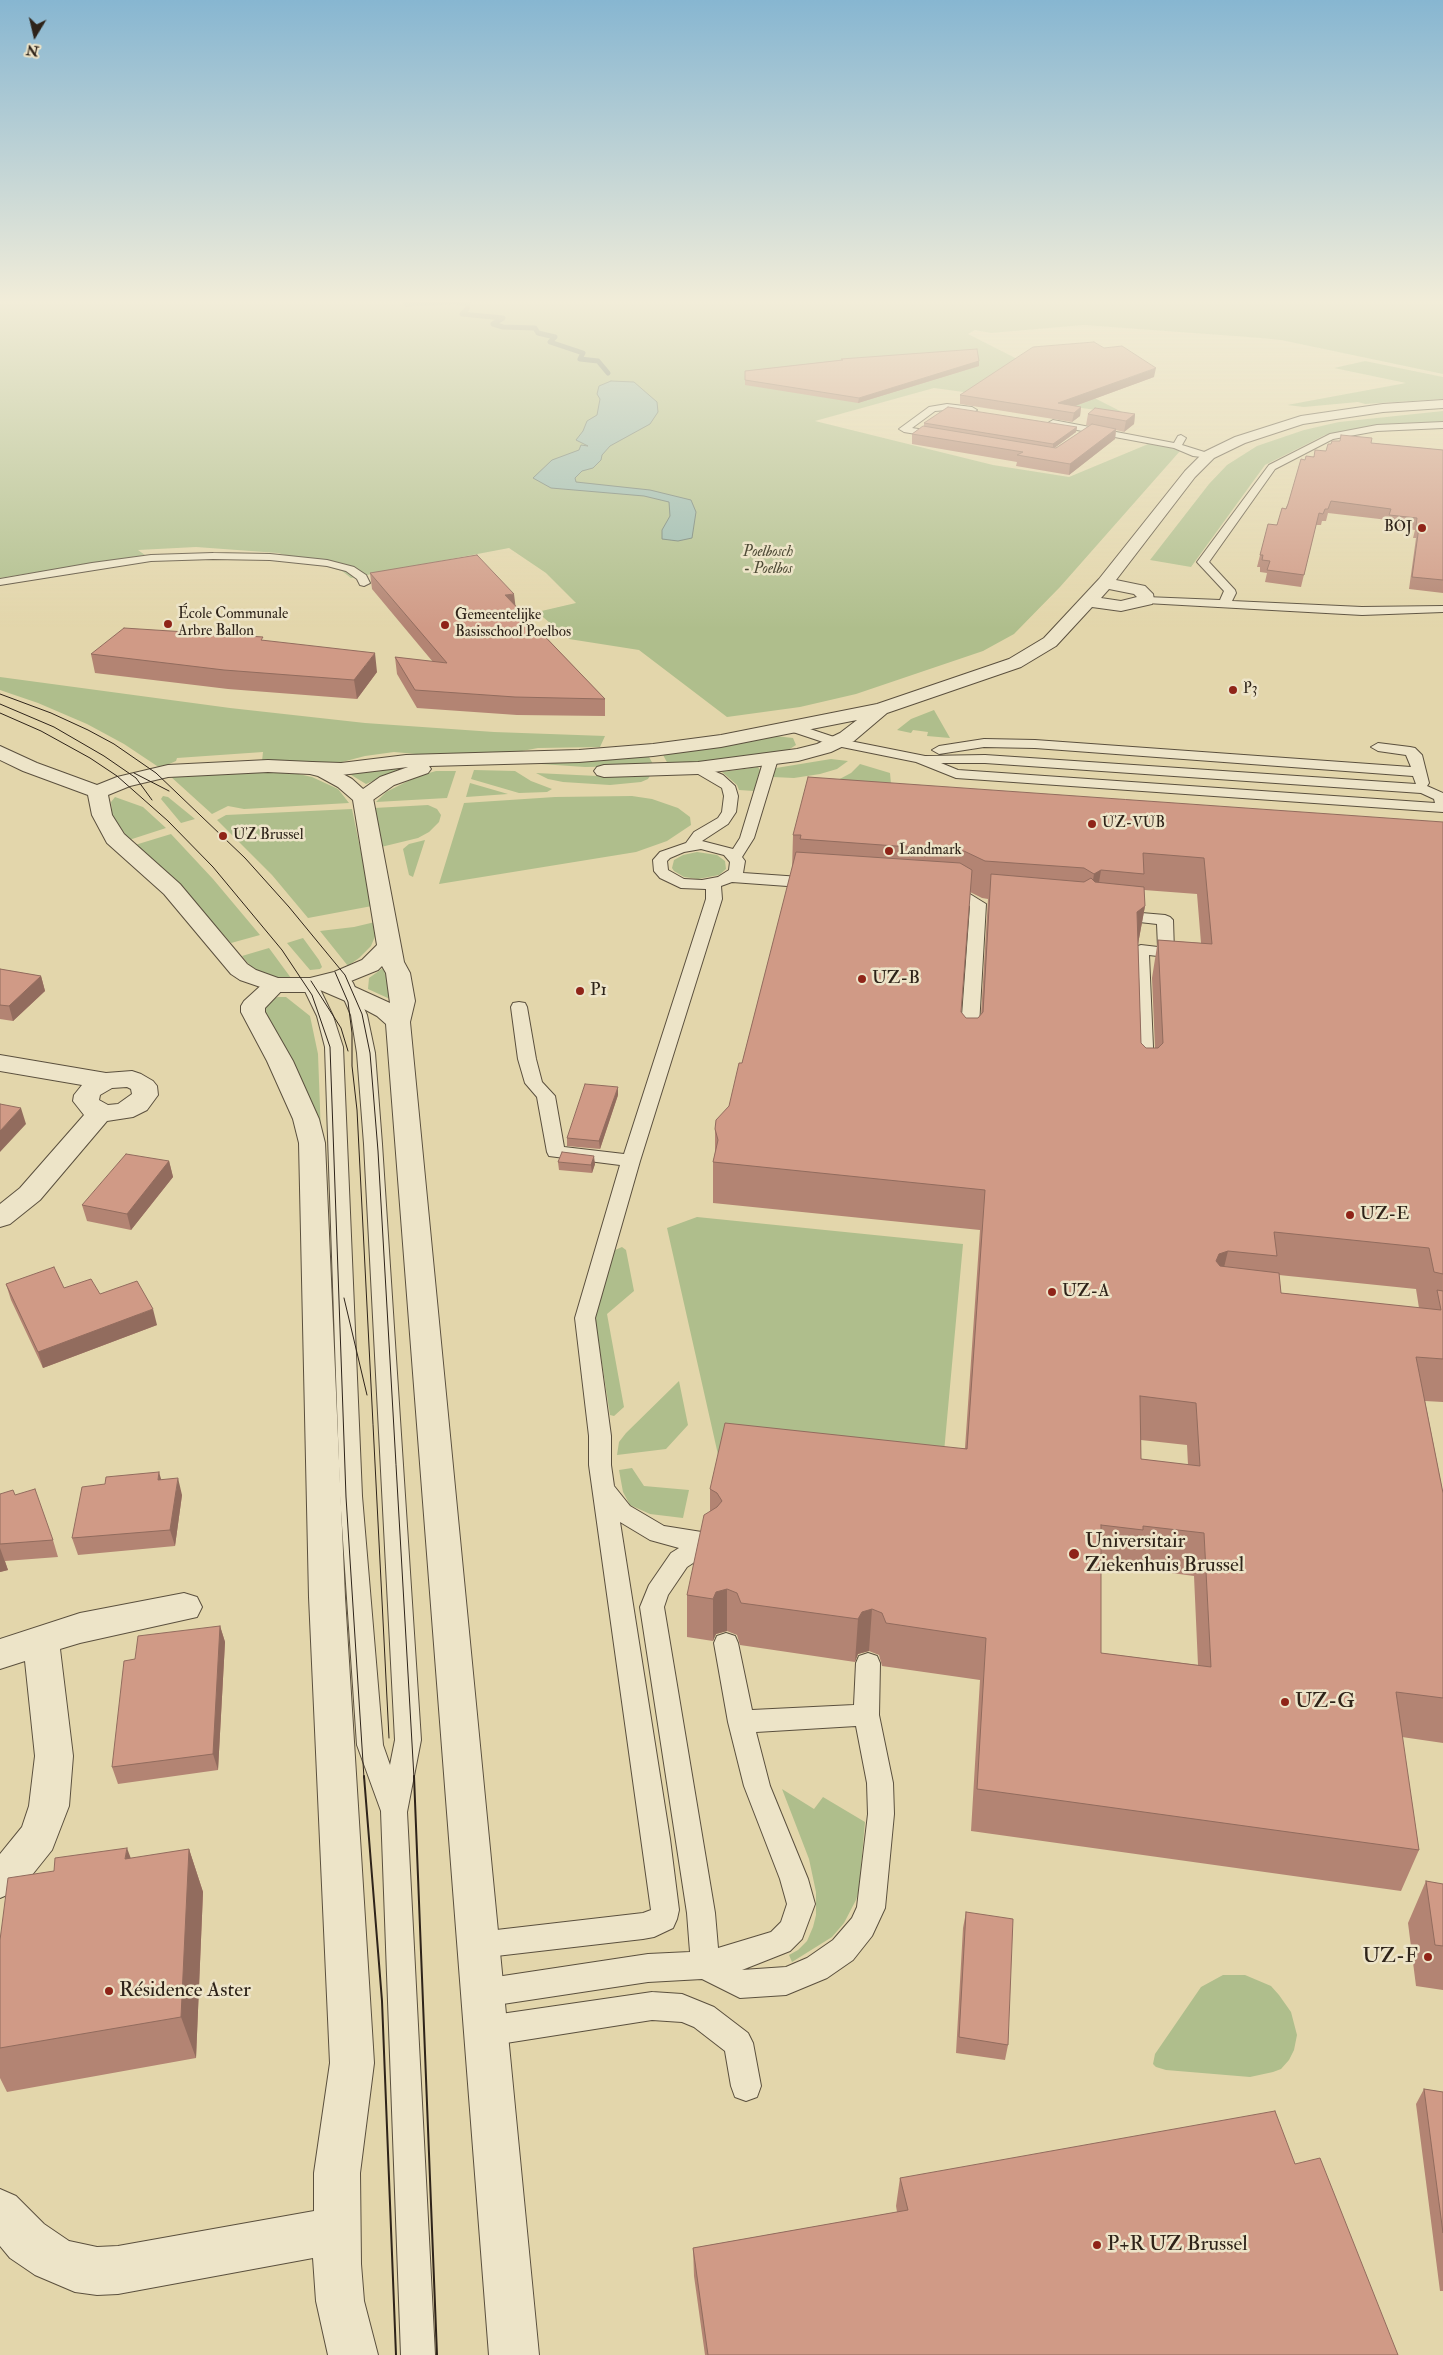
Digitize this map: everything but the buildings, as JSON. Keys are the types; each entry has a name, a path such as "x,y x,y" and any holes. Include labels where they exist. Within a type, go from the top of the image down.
{"street":[{"path":"1338,414 1347,409"},
{"path":"0,752 30,767 97,792 124,781 168,771 250,766 341,769 406,760 628,752 721,741 795,728 881,709 1014,663 1050,642 1089,601 1201,461 1209,455 1240,440 1283,425 1376,409"},
{"path":"1089,601 1121,606 1146,600 1145,594 1139,590 1105,582"},
{"path":"363,798 377,786 398,776 418,770 443,767 509,766 613,772 698,768 772,760 808,753 838,742 856,732 881,709"},
{"path":"312,768 345,783 363,798 392,962 398,974 403,1001 398,1022 514,2355"},
{"path":"97,792 98,803 107,826 122,846 172,889 239,968 248,976 275,985 331,984 370,965 389,946"},
{"path":"331,984 386,1011 398,1022"},
{"path":"275,985 253,1006 253,1012 280,1061 306,1118 312,1143 328,1620 352,2063 337,2173 336,2230 340,2301 353,2355"},
{"path":"0,1063 106,1081 124,1078 139,1082 144,1086 145,1095 138,1104 124,1111 100,1112 93,1110 86,1101 91,1090 106,1081"},
{"path":"0,1218 30,1194 100,1112"},
{"path":"0,1654 41,1639 112,1621 184,1607"},
{"path":"0,1879 14,1867 38,1837 49,1806 54,1756 41,1639"},
{"path":"0,2212 27,2240 52,2258 75,2268 97,2272 118,2270 336,2230"}],"lane":[{"path":"933,409 904,429 952,437"},
{"path":"959,409 979,412"},
{"path":"1075,427 1086,418"},
{"path":"1046,422 1088,430 1179,442 1193,453 1209,455"},
{"path":"1227,605 1226,600 1230,593 1229,590 1202,562 1230,527 1272,467 1330,437 1377,428 1442,426"},
{"path":"1075,440 1088,430"},
{"path":"0,582 143,559 213,556 270,557 327,563 350,569 362,577 364,584"},
{"path":"1146,600 1362,611 1443,609"},
{"path":"795,728 838,742 920,759 956,774 1442,804"},
{"path":"920,759 936,751 984,743 1004,742 1419,772"},
{"path":"1378,747 1410,751 1415,755 1424,789 1442,804"},
{"path":"920,759 985,758 1424,789"},
{"path":"735,856 747,838 772,760"},
{"path":"690,846 699,835 723,821 729,812 731,796 728,786 718,778 698,768"},
{"path":"954,791 956,774"},
{"path":"479,1945 643,1926 654,1924 663,1919 665,1910 656,1839 605,1490 585,1318 631,1161 714,899 722,880 739,867 735,856 721,848 690,846 665,855 660,860 660,870 665,876 681,883 702,885 722,880 826,884"},
{"path":"931,892 960,894 978,904 996,906"},
{"path":"968,1051 978,904"},
{"path":"1104,914 1165,920 1166,952 1141,950 1145,1082"},
{"path":"331,984 324,1016 334,1047 351,1496 370,1745 394,1812"},
{"path":"331,984 359,1015 366,1053 373,1144 408,1740 394,1812 418,2355"},
{"path":"519,1007 527,1059 534,1083 546,1096 556,1152 631,1161"},
{"path":"605,1490 622,1512 642,1526 658,1534 696,1541 657,1592 652,1607 701,1913 705,1965"},
{"path":"485,2012 648,1968 705,1965 732,1959 780,1942 792,1930 801,1904 794,1879 757,1786 741,1722 726,1643"},
{"path":"705,1965 740,1984 786,1981 817,1968 843,1950 862,1927 870,1908 881,1814 880,1783 866,1715 868,1664"},
{"path":"741,1722 866,1715"},
{"path":"485,2012 652,2006 682,2008 704,2017 738,2043 746,2086"}],"green space":[{"name":"Poelbosch - Poelbos","path":"0,409 859,409 815,421 993,465 1069,477 1153,442 1180,451 1060,587 1014,634 983,651 856,694 800,707 727,717 639,650 569,639 537,612 576,603 546,573 509,548 351,578 342,571 278,553 196,547 138,550 145,555 0,578"},
{"name":"Poelbosch - Poelbos","path":"1088,409 1116,409 1126,414"},
{"path":"1443,411 1443,423 1373,426 1325,435 1265,465 1191,567 1150,560 1209,484 1227,465 1257,446 1304,430 1339,422"},
{"path":"0,677 230,708 365,723 494,732 605,736 600,747 538,748 511,753 427,755 394,752 365,756 342,762 342,764 262,761 263,752 177,758 176,761 160,768 124,744 87,724 38,703 0,690"},
{"path":"934,710 950,738 927,736 928,732 913,730 911,733 897,730 911,719"},
{"path":"775,736 793,738 796,745 785,752 669,766 662,753"},
{"path":"648,755 654,766 585,767 526,763"},
{"path":"831,759 848,761 837,769 820,774 794,778 773,777 776,768"},
{"path":"860,764 890,773 891,784 836,781 851,773"},
{"path":"409,766 366,784 348,773"},
{"path":"758,767 760,770 754,791 739,790 737,785 722,772"},
{"path":"474,770 515,771 531,781 552,789 547,792 519,793 471,779"},
{"path":"242,771 294,773 312,777 338,789 349,803 244,809 228,806 212,814 170,776"},
{"path":"436,771 456,771 447,798 376,802 386,792 418,776"},
{"path":"536,773 597,776 651,774 648,779 641,782 610,785 563,782 548,779"},
{"path":"470,783 508,794 466,797"},
{"path":"163,796 168,797 195,819 181,823 161,799"},
{"path":"632,796 652,799 678,808 690,817 691,825 667,841 636,852 439,884 464,803 555,797"},
{"path":"115,797 143,807 166,828 129,840 112,815 111,802"},
{"path":"428,805 437,809 441,815 439,822 429,832 418,838 381,847 374,808"},
{"path":"352,809 372,906 308,918 272,875 217,820 226,815"},
{"path":"171,834 213,879 260,935 231,943 181,887 135,845"},
{"path":"425,840 413,877 409,875 403,849 409,844"},
{"path":"697,852 717,855 725,861 726,869 719,875 698,879 684,877 674,871 672,868 674,860 683,855"},
{"path":"375,922 376,934 371,946 348,966 320,931 354,927"},
{"path":"303,938 319,960 322,967 320,969 310,970 287,943"},
{"path":"269,948 291,978 271,977 252,968 242,956"},
{"path":"383,968 389,984 390,999 368,989 369,978"},
{"path":"286,997 310,1016 318,1054 321,1135 263,1008 270,1000"},
{"path":"697,1217 963,1244 941,1485 719,1459 667,1228"},
{"path":"622,1247 626,1250 634,1291 607,1314 624,1407 614,1416 610,1415 595,1318 615,1250"},
{"path":"679,1381 688,1425 666,1449 617,1455 619,1442 626,1433"},
{"path":"632,1468 644,1486 689,1490 683,1518 650,1514 630,1505 623,1492 619,1470"},
{"path":"782,1789 814,1809 823,1797 865,1822 859,1890 856,1900 844,1923 832,1937 792,1962 789,1955 798,1950 807,1941 813,1927 816,1915 816,1892 809,1859"},
{"path":"1223,1975 1245,1975 1271,1986 1279,1995 1291,2012 1297,2035 1294,2050 1289,2060 1281,2069 1250,2077 1166,2070 1156,2067 1153,2064 1155,2054 1201,1987"}],"water":[{"path":"598,409 658,409 658,412 650,424 610,446 593,468 582,471 575,478 576,482 650,490 691,500 696,512 692,538 678,541 662,539 662,530 670,516 669,502 644,496 551,488 533,478 552,460 579,450 581,445 588,446 576,440 583,431 587,421 597,415"}],"tram line":[{"path":"0,694 51,713 88,730 114,744 156,773 245,858 289,907 345,975 362,1014 370,1053 378,1151 414,1778"},
{"path":"0,704 54,727 104,756 136,778 152,800"},
{"path":"0,713 41,731 90,758 117,776 168,821 213,867 282,950 312,995 330,1047 346,1497 364,1778"},
{"path":"134,773 169,791"},
{"path":"335,972 348,1002 352,1033 352,1066 357,1110 389,1738"},
{"path":"311,981 341,1028 348,1051"},
{"path":"344,1298 367,1395"},
{"path":"364,1776 382,2001 396,2355"},
{"path":"414,1776 437,2355"}],"place":[{"name":"BOJ","path":"1422,528"},
{"name":"École Communale Arbre Ballon","path":"168,624"},
{"name":"Gemeentelijke Basisschool Poelbos","path":"445,625"},
{"name":"P3","path":"1233,690"},
{"name":"UZ-VUB","path":"1092,824"},
{"name":"UZ Brussel","path":"223,836"},
{"name":"Landmark","path":"889,851"},
{"name":"UZ-B","path":"862,979"},
{"name":"P1","path":"580,991"},
{"name":"UZ-E","path":"1350,1215"},
{"name":"UZ-A","path":"1052,1292"},
{"name":"Universitair Ziekenhuis Brussel","path":"1074,1554"},
{"name":"UZ-G","path":"1285,1702"},
{"name":"UZ-F","path":"1428,1957"},
{"name":"Résidence Aster","path":"109,1991"},
{"name":"P+R UZ Brussel","path":"1097,2245"}]}
